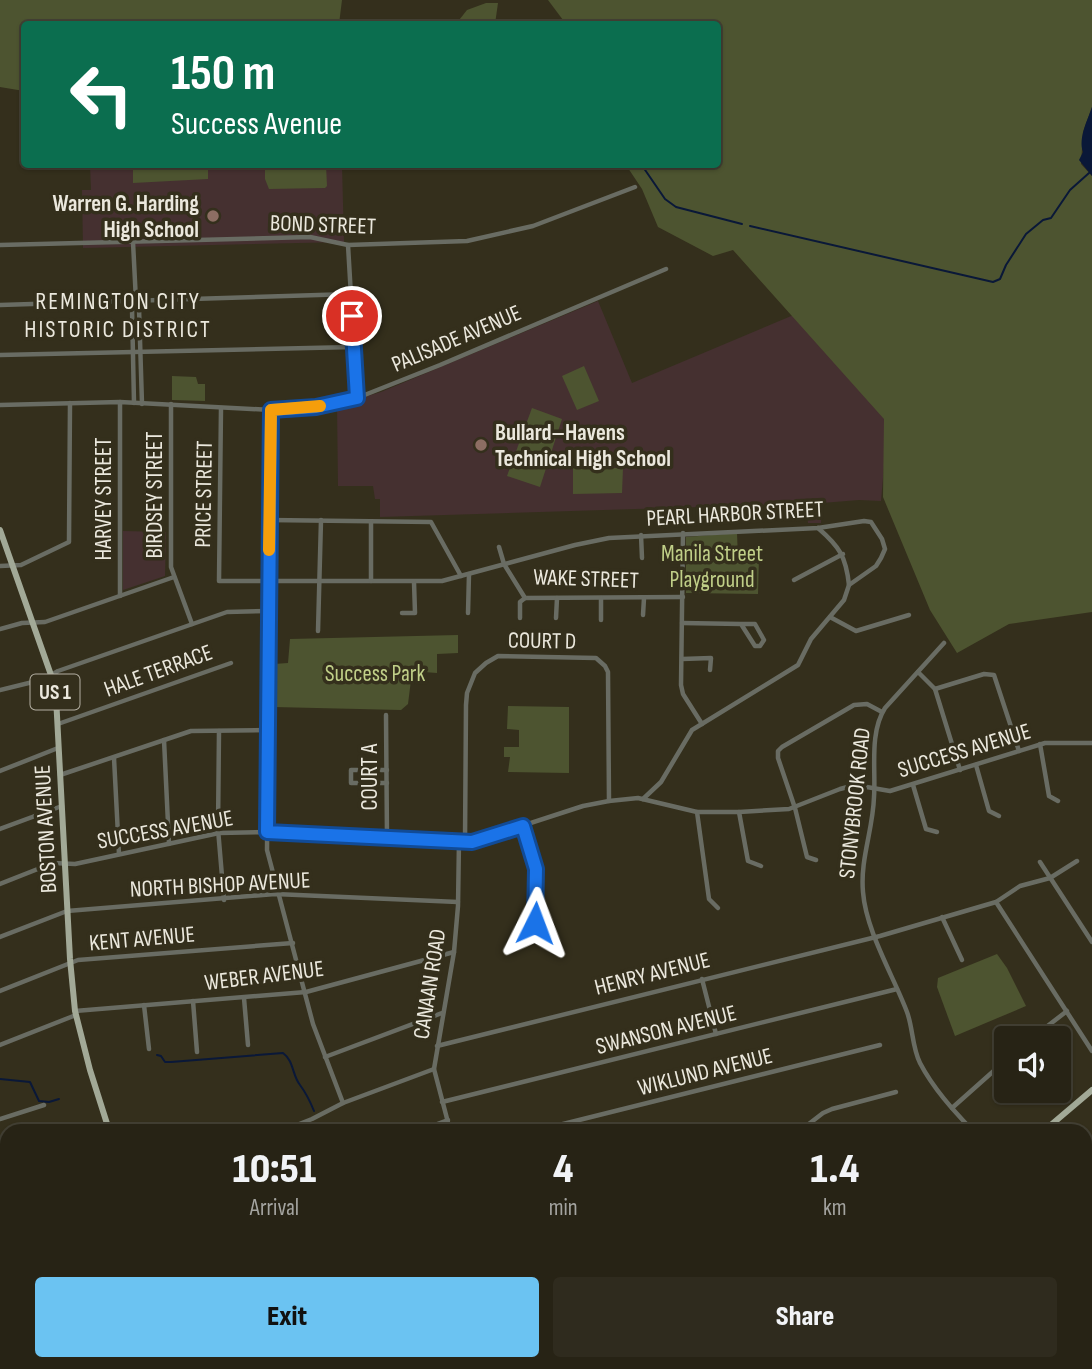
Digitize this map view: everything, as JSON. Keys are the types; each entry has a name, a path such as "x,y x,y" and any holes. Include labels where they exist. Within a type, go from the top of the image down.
{"main road":[{"name":"BOSTON AVENUE","path":"0,530 51,675 56,697 70,963 76,1013 107,1124"},
{"path":"1052,1124 1092,1090"}],"street":[{"name":"BOND STREET","path":"0,245 310,237 348,244 467,241 533,226 635,187"},
{"path":"132,242 136,301 139,308 142,404"},
{"path":"348,244 357,398"},
{"name":"PALISADE AVENUE","path":"0,405 120,402 271,410 316,407 357,398 666,269"},
{"path":"0,305 351,294"},
{"path":"134,403 132,308 136,301"},
{"path":"0,355 353,347"},
{"path":"0,566 21,565 69,542 70,402"},
{"name":"HARVEY STREET","path":"120,402 120,596"},
{"name":"BIRDSEY STREET","path":"171,404 171,567 192,624"},
{"name":"PRICE STREET","path":"219,581 221,408"},
{"path":"271,410 267,850 313,1024 343,1103"},
{"path":"269,520 431,522 461,576"},
{"path":"318,631 321,520"},
{"path":"371,522 371,582"},
{"name":"PEARL HARBOR STREET","path":"219,581 442,581 593,541 641,535 818,528 871,522 885,549 881,558 876,566 849,585 844,600 811,639 798,665 688,734 661,782 643,799"},
{"path":"818,528 843,554 848,567 849,585"},
{"path":"683,533 683,694 702,724"},
{"path":"641,535 642,558"},
{"name":"WAKE STREET","path":"499,547 504,564 525,598 682,597"},
{"path":"794,580 843,554"},
{"path":"468,613 469,574"},
{"path":"0,629 22,623 45,622 174,577"},
{"path":"402,613 415,613 414,582"},
{"path":"520,618 520,602 525,598"},
{"path":"556,618 557,598"},
{"path":"601,598 601,620"},
{"path":"643,598 643,615"},
{"path":"0,690 42,680 227,612 269,611"},
{"path":"830,617 856,631 909,615"},
{"path":"682,623 755,624 764,640 760,646 755,646 741,624"},
{"name":"STONYBROOK ROAD","path":"944,643 882,712 876,743 874,812 862,872 863,895 876,936 908,1014 920,1064 932,1083 967,1124"},
{"name":"COURT D","path":"462,841 467,693 478,668 498,656 596,658 605,666 608,672 609,801"},
{"path":"682,659 710,658 710,670"},
{"name":"HALE TERRACE","path":"58,724 231,663"},
{"path":"918,672 934,689 960,770"},
{"path":"934,689 984,674 994,675 1019,751"},
{"path":"816,860 807,857 795,808 778,758 779,749 854,705 867,704 882,712"},
{"name":"COURT A","path":"386,715 387,838"},
{"path":"60,775 191,731 268,730"},
{"path":"219,731 219,833 224,900"},
{"path":"164,740 169,844"},
{"name":"SUCCESS AVENUE","path":"0,884 53,863 75,864 219,833 267,832 462,841 484,839 583,806 609,801 643,799 696,812 795,808 845,787 861,785 890,791 1040,744 1092,743"},
{"path":"1040,744 1049,796 1058,801"},
{"path":"0,771 58,748"},
{"path":"114,758 119,854"},
{"path":"976,765 989,811 999,816"},
{"path":"387,770 351,771 351,783 387,783"},
{"path":"913,785 926,829 937,832"},
{"path":"0,829 62,806"},
{"path":"696,812 709,899 718,908"},
{"path":"739,812 748,861 761,866"},
{"path":"523,826 536,869 535,923"},
{"name":"CANAAN ROAD","path":"449,1124 434,1069 454,952 462,841"},
{"name":"HENRY AVENUE","path":"437,1046 876,936 996,902 1020,886 1050,878 1077,861"},
{"path":"1040,862 1092,943"},
{"name":"NORTH BISHOP AVENUE","path":"0,936 67,911 279,894 458,902"},
{"path":"996,902 1092,1051"},
{"path":"942,917 961,960"},
{"name":"KENT AVENUE","path":"0,991 79,960 293,943"},
{"name":"WEBER AVENUE","path":"0,1045 76,1013 306,992 454,952"},
{"path":"702,979 716,1034"},
{"name":"SWANSON AVENUE","path":"442,1102 897,989"},
{"path":"244,998 248,1045"},
{"path":"193,1001 197,1052"},
{"path":"144,1005 149,1049"},
{"path":"1048,1026 1067,1011"},
{"path":"325,1056 442,1013"},
{"name":"WIKLUND AVENUE","path":"567,1124 880,1045"},
{"path":"299,1124 343,1103 434,1069"},
{"path":"952,1108 994,1071"},
{"path":"809,1124 832,1109 896,1092"},
{"path":"0,1119 44,1105"},
{"path":"437,1124 448,1120"}],"shaded area":[{"name":"Warren G. Harding High School","path":"90,168 342,168 344,242 83,248 82,190 91,190"},
{"path":"598,301 632,383 796,314 888,420 881,501 822,503 821,523 808,523 806,503 798,501 795,504 380,517 380,499 375,499 373,486 338,486 337,405 381,392"},
{"path":"123,531 166,532 165,576 123,590"}],"green space":[{"path":"0,0 342,0 339,21 21,21 21,90 0,87"},
{"path":"548,0 1092,0 1092,107 1083,132 1081,164 1092,176 1092,612 1009,624 957,653 930,610 883,497 884,419 733,250 713,256 658,227 642,189 628,168 721,168 721,21 564,21"},
{"path":"486,3 498,3 495,21 458,21 467,10"},
{"path":"133,168 208,168 208,179 133,183"},
{"path":"265,168 326,168 327,186 269,189"},
{"path":"584,366 599,401 577,410 562,376"},
{"path":"172,376 196,377 198,384 205,384 205,401 172,400"},
{"path":"532,408 562,419 540,487 507,476"},
{"path":"573,468 623,468 622,493 573,494"},
{"name":"Manila Street Playground","path":"737,533 738,559 759,558 758,594 686,593 686,537"},
{"name":"Success Park","path":"458,635 458,653 437,654 437,673 424,672 424,677 411,680 408,704 401,710 274,707 274,664 288,663 290,639"},
{"path":"508,706 569,707 569,773 508,772 510,757 504,757 504,747 519,747 519,730 507,729"},
{"path":"997,954 1026,1006 955,1036 937,987 938,978"}],"water":[{"path":"1092,107 1092,176 1079,160"}],"waterway":[{"path":"644,168 665,199 676,207 742,224"},
{"path":"750,226 993,282 1000,279 1026,234 1043,220 1051,218 1070,190 1089,173"},
{"path":"157,1055 165,1062 171,1062 283,1053 314,1111"},
{"path":"0,1079 30,1082 39,1101 59,1099"}],"slow traffic":[{"path":"269,550 271,410 320,406"}],"place":[{"name":"Warren G. Harding High School","path":"213,216"},
{"name":"Bullard–Havens Technical High School","path":"481,445"}],"district":[{"name":"REMINGTON CITY HISTORIC DISTRICT","path":"118,315"}],"route":[{"path":"352,316 357,398 316,407 271,410 267,832 472,842 523,826 536,869 535,923"}]}
